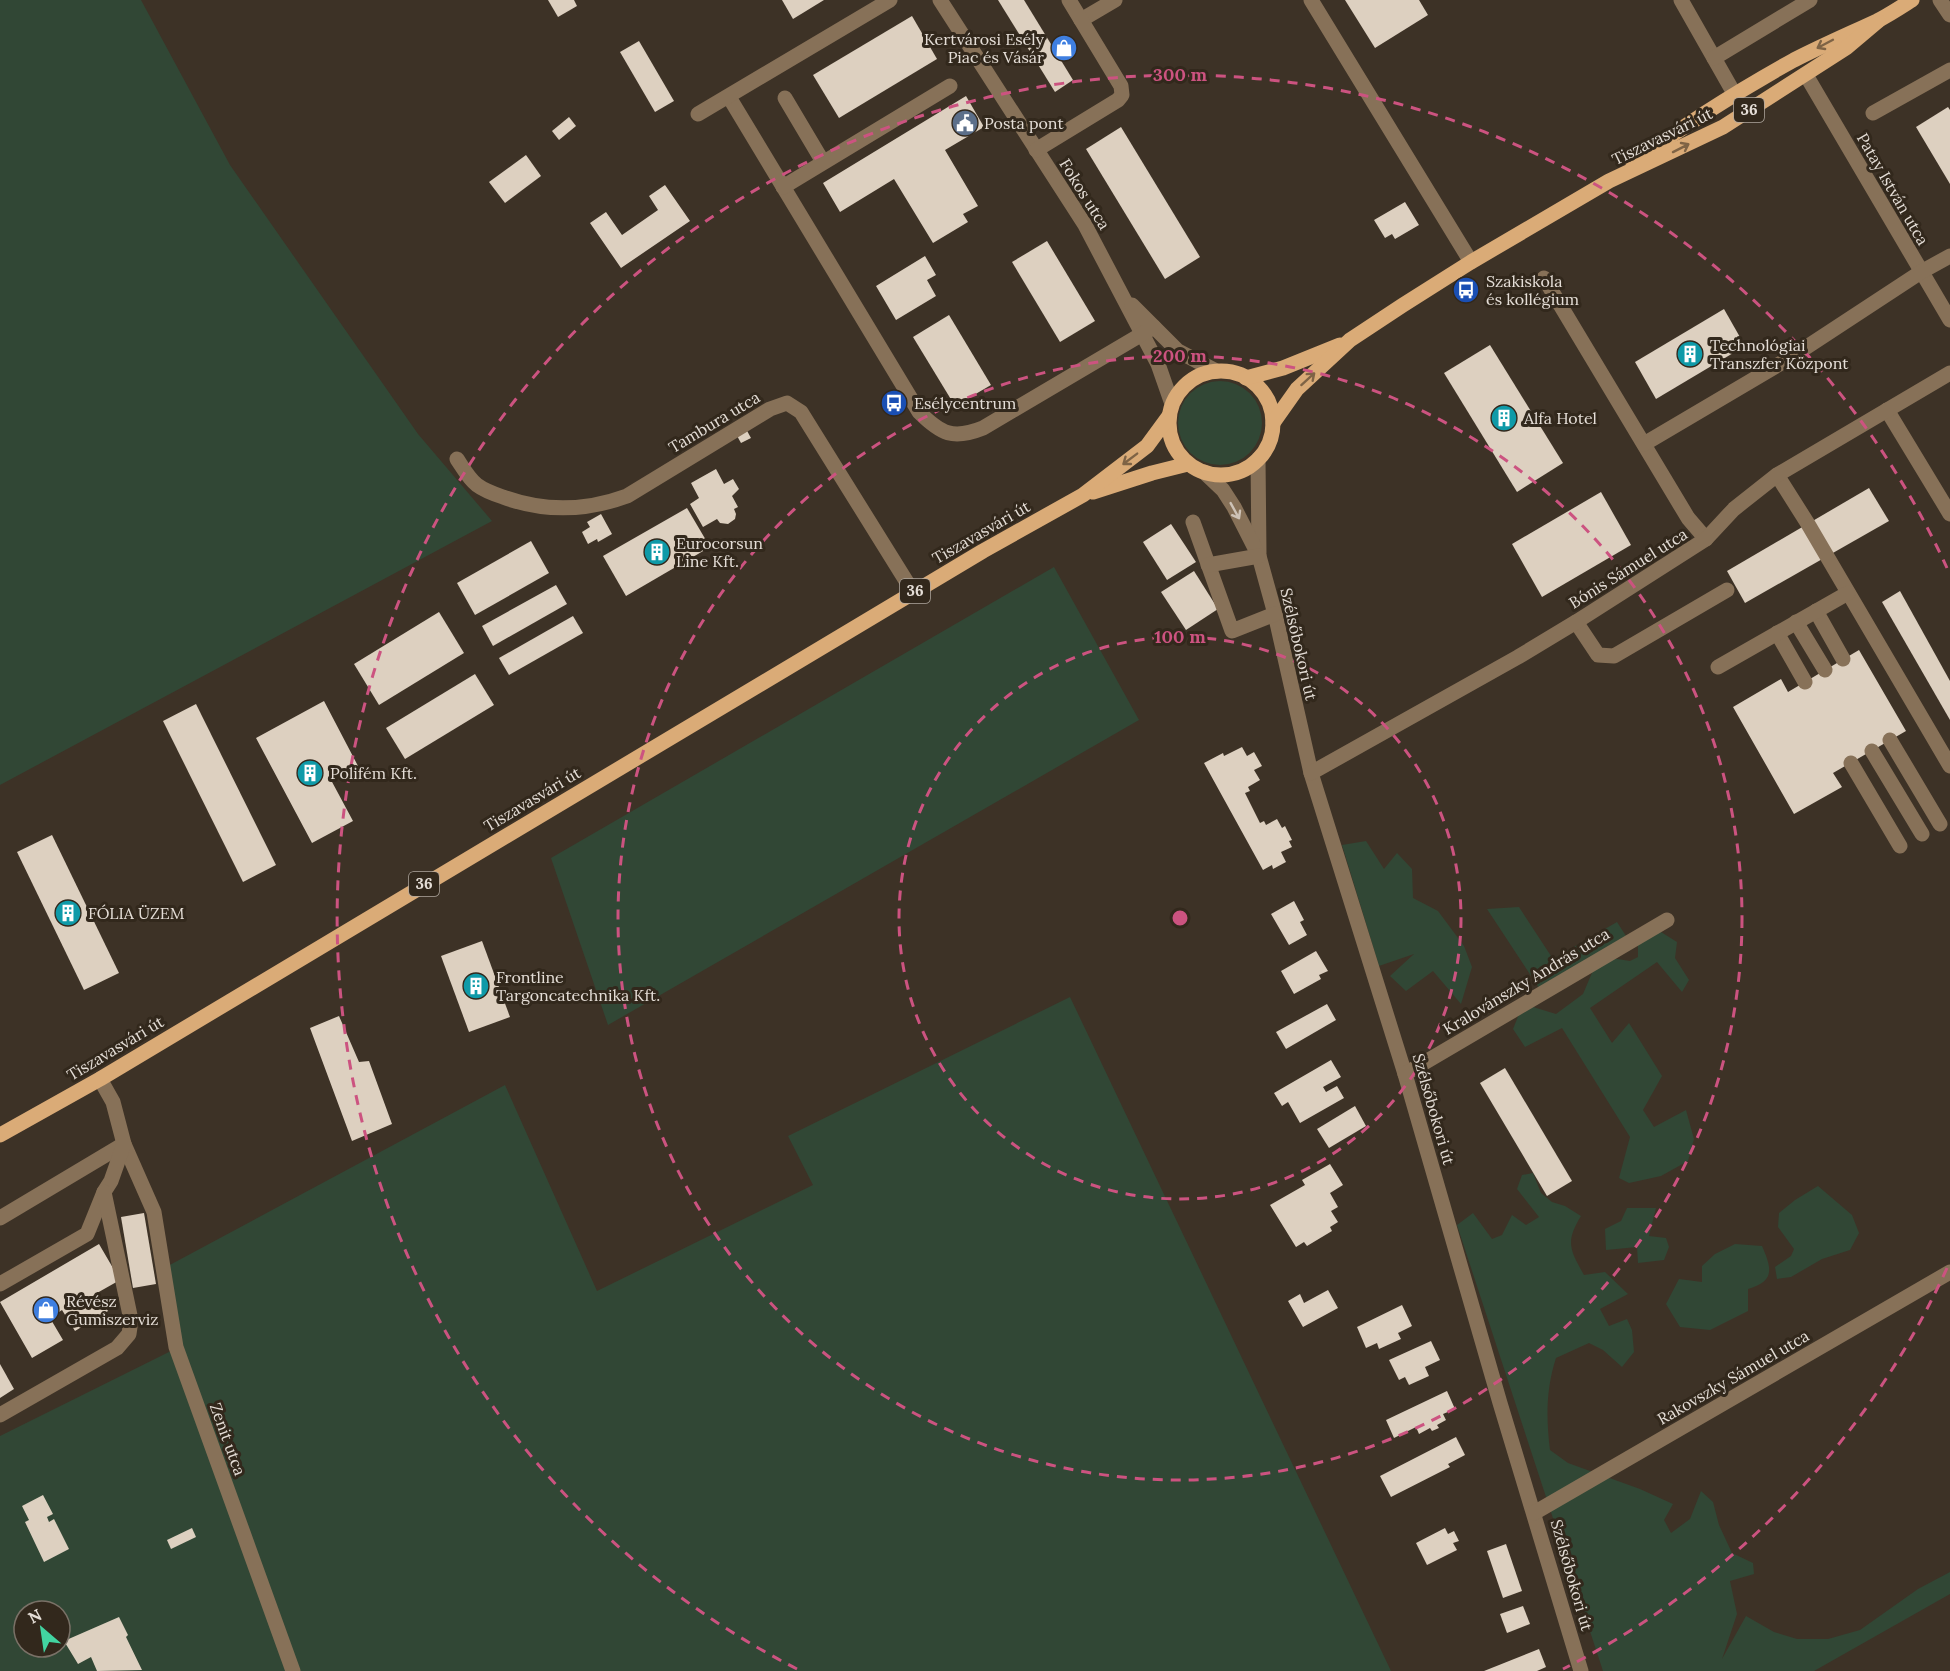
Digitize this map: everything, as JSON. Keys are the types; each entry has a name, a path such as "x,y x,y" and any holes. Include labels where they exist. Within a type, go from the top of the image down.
{"main road":[{"name":"Tiszavasvári út","path":"1350,340 1472,262 1609,182 1723,127 1806,75 1846,48 1878,21 1912,0"},
{"name":"Tiszavasvári út","path":"1609,182 1656,146 1735,95 1840,37 1878,21"},
{"name":"36","path":"1083,495 1147,446 1179,392 1189,381 1215,371 1237,373 1246,378 1283,368 1350,340"},
{"name":"36","path":"1258,459 1271,436 1273,423 1297,389 1350,340"},
{"path":"1246,378 1263,392 1273,423"},
{"path":"1170,410 1168,427 1174,447 1188,464 1215,475 1238,472 1258,459"},
{"name":"36","path":"1083,495 1152,472 1188,464"},
{"name":"Tiszavasvári út","path":"0,1135 100,1079 913,592 1083,495"}],"street":[{"path":"698,114 890,0"},
{"name":"Fokos utca","path":"940,0 1085,225 1123,296 1148,331 1151,351 1168,388 1170,410"},
{"path":"1036,150 1122,95 1121,86 1069,0"},
{"path":"1081,20 1115,0"},
{"path":"1311,0 1472,262"},
{"path":"1681,0 1735,95"},
{"path":"1714,58 1810,0"},
{"path":"1940,0 1950,15"},
{"path":"1873,113 1950,70"},
{"name":"Patay István utca","path":"1806,75 1950,320"},
{"path":"783,187 950,86"},
{"path":"729,97 919,412 931,424 946,433 966,435 983,428 1148,331 1215,371"},
{"path":"785,98 823,162"},
{"path":"1644,444 1793,356 1921,272 1950,256"},
{"path":"1544,278 1688,518 1706,539"},
{"name":"Bónis Sámuel utca","path":"1311,773 1576,622 1706,539 1734,509 1777,475 1950,373"},
{"name":"Tambura utca","path":"457,459 477,484 491,493 514,501 549,507 585,507 604,504 627,496 770,409 787,403 801,412 913,592"},
{"path":"1887,410 1950,514"},
{"path":"1258,459 1259,556"},
{"path":"1204,472 1223,490 1259,556"},
{"path":"1777,475 1950,766"},
{"path":"1193,522 1232,631 1275,614"},
{"path":"1208,564 1259,556"},
{"name":"Szélsőbokori út","path":"1259,556 1275,614 1311,773 1405,1074 1500,1403 1581,1671"},
{"path":"1576,622 1598,655 1614,657 1727,590"},
{"path":"1718,667 1848,593"},
{"path":"1816,611 1843,659"},
{"path":"1796,622 1825,670"},
{"path":"1777,633 1804,682"},
{"path":"1890,740 1940,824"},
{"path":"1872,751 1922,834"},
{"path":"1851,763 1900,846"},
{"name":"Kralovánszky András utca","path":"1405,1074 1667,920"},
{"name":"Zenit utca","path":"100,1079 113,1102 124,1144 154,1212 176,1347 293,1671"},
{"path":"0,1284 87,1234 104,1192 111,1181 124,1144"},
{"path":"0,1218 124,1144"},
{"path":"0,1415 117,1348 129,1334 131,1320 104,1192"},
{"name":"Rakovszky Sámuel utca","path":"1534,1513 1950,1272"}],"green space":[{"path":"0,0 141,0 230,165 418,434 492,521 0,785"},
{"path":"1220,381 1243,388 1255,400 1262,423 1255,446 1243,458 1220,465 1197,458 1185,446 1178,423 1185,400 1197,388"},
{"path":"1054,567 1139,720 608,1025 551,858"},
{"path":"1366,841 1384,869 1397,853 1412,869 1413,898 1438,911 1464,946 1472,967 1461,1004 1433,971 1406,991 1390,976 1414,954 1379,966 1342,845"},
{"path":"1519,907 1553,959 1617,922 1626,936 1539,988 1487,909"},
{"path":"1653,927 1677,942 1675,958 1689,980 1682,992 1657,962 1590,1008 1612,1043 1629,1023 1662,1076 1643,1110 1654,1127 1686,1110 1694,1139 1688,1161 1661,1176 1629,1183 1619,1178 1630,1137 1562,1028 1525,1047 1513,1029 1523,1004 1556,1014 1583,994 1594,968 1611,958 1630,961 1638,957 1638,936"},
{"path":"1070,997 1391,1671 0,1671 0,1436 179,1347 166,1267 505,1085 597,1291 813,1185 788,1136"},
{"path":"1533,1173 1541,1193 1552,1202 1565,1206 1581,1216 1573,1233 1571,1246 1584,1275 1605,1272 1628,1294 1600,1309 1609,1326 1627,1319 1632,1330 1634,1352 1622,1367 1603,1350 1589,1343 1556,1358 1550,1381 1548,1404 1550,1450 1568,1463 1640,1489 1673,1504 1664,1520 1671,1533 1690,1519 1701,1491 1713,1502 1719,1525 1732,1553 1753,1563 1754,1574 1730,1581 1737,1614 1722,1659 1746,1616 1774,1632 1797,1639 1828,1639 1860,1630 1918,1589 1950,1572 1950,1594 1814,1671 1603,1671 1457,1225 1473,1213 1492,1239 1502,1235 1512,1215 1526,1225 1539,1217 1517,1189 1522,1175"},
{"path":"1818,1186 1852,1215 1859,1233 1850,1250 1822,1259 1791,1277 1777,1279 1775,1267 1791,1256 1794,1249 1778,1227 1779,1213"},
{"path":"1627,1208 1656,1208 1649,1236 1666,1238 1669,1247 1664,1260 1638,1263 1637,1247 1606,1250 1605,1229 1621,1221"},
{"path":"1735,1244 1762,1246 1768,1261 1767,1278 1757,1286 1748,1289 1748,1311 1710,1330 1680,1327 1666,1304 1679,1279 1702,1282 1702,1266 1715,1254"}],"building":[{"path":"548,0 574,0 577,6 558,17"},
{"path":"782,0 824,0 793,19"},
{"path":"998,0 1024,0 1073,80 1055,92"},
{"path":"1345,0 1419,0 1428,15 1375,48"},
{"path":"912,16 937,59 839,118 813,75"},
{"path":"639,41 674,101 655,112 620,52"},
{"path":"966,96 984,127 945,150 978,206 963,214 968,222 933,243 894,179 840,212 823,183"},
{"path":"1948,107 1950,110 1950,184 1916,127"},
{"path":"569,117 576,126 559,140 552,131"},
{"path":"1121,127 1200,257 1165,279 1086,149"},
{"path":"526,155 541,176 505,203 489,182"},
{"path":"665,185 690,221 621,268 590,223 606,212 622,235 658,210 649,196"},
{"path":"1405,202 1419,225 1395,239 1392,234 1385,238 1374,220"},
{"path":"1047,241 1095,321 1060,342 1012,262"},
{"path":"925,256 936,275 927,280 936,296 896,320 876,286"},
{"name":"Technológiai Transzfer Központ","path":"1724,309 1745,346 1656,399 1635,362"},
{"path":"949,315 991,385 955,406 913,337"},
{"name":"Alfa Hotel","path":"1490,345 1563,463 1517,492 1444,373"},
{"path":"746,429 751,438 741,443 736,434"},
{"path":"716,469 724,484 733,479 739,489 732,496 738,507 734,509 735,519 728,524 720,523 717,519 703,527 690,504 699,498 691,483"},
{"path":"1869,488 1889,521 1745,603 1727,571"},
{"path":"1601,492 1631,545 1542,597 1512,544"},
{"name":"Eurocorsun Line Kft.","path":"687,508 710,547 626,596 603,556"},
{"path":"601,514 612,534 598,542 597,539 588,544 582,532 590,527 587,522"},
{"path":"1171,524 1196,562 1167,580 1143,542"},
{"path":"531,541 549,573 475,615 457,583"},
{"path":"1194,571 1218,609 1186,630 1161,592"},
{"path":"556,585 567,604 493,646 482,626"},
{"path":"1900,591 1950,681 1950,720 1882,602"},
{"path":"439,612 464,653 379,705 354,664"},
{"path":"573,616 583,633 509,675 499,658"},
{"path":"1859,650 1906,731 1833,773 1842,787 1794,814 1733,707 1781,679 1788,692"},
{"path":"475,674 494,705 405,759 386,728"},
{"name":"Polifém Kft.","path":"324,701 358,766 331,780 353,821 312,843 256,738"},
{"path":"196,704 276,865 243,882 163,721"},
{"path":"1242,747 1247,756 1254,752 1262,766 1254,770 1260,780 1248,787 1250,791 1245,793 1260,823 1264,821 1266,825 1277,819 1282,828 1285,826 1292,840 1289,841 1292,847 1281,852 1286,862 1273,869 1272,865 1263,870 1204,763 1223,753 1224,756"},
{"name":"FÓLIA ÜZEM","path":"52,835 119,973 84,990 17,852"},
{"path":"1294,901 1304,920 1300,922 1307,935 1289,945 1271,914"},
{"name":"Frontline Targoncatechnika Kft.","path":"482,941 510,1017 469,1032 441,956"},
{"path":"1316,951 1328,971 1319,975 1321,979 1294,994 1281,971"},
{"path":"1327,1004 1336,1020 1286,1049 1276,1032"},
{"path":"339,1016 359,1062 369,1061 392,1124 352,1141 310,1028"},
{"path":"1331,1060 1341,1077 1323,1087 1326,1092 1337,1086 1344,1098 1300,1123 1288,1102 1282,1106 1274,1093"},
{"path":"1505,1068 1572,1181 1547,1196 1480,1083"},
{"path":"1355,1106 1366,1126 1329,1148 1317,1129"},
{"path":"1330,1164 1343,1185 1330,1193 1338,1207 1331,1211 1338,1222 1330,1227 1332,1231 1307,1246 1304,1242 1296,1247 1270,1205 1305,1185 1302,1180"},
{"path":"144,1213 156,1284 133,1288 121,1217"},
{"path":"99,1244 120,1280 97,1293 108,1311 75,1331 62,1310 50,1318 63,1340 32,1358 0,1302"},
{"path":"1328,1290 1338,1308 1303,1327 1288,1301 1300,1294 1304,1303"},
{"path":"1402,1305 1412,1326 1398,1333 1401,1339 1379,1349 1377,1343 1366,1348 1357,1327"},
{"path":"1431,1341 1440,1360 1425,1367 1429,1376 1409,1385 1405,1377 1399,1380 1389,1360"},
{"path":"0,1364 14,1389 0,1398"},
{"path":"1447,1391 1455,1409 1443,1414 1446,1420 1437,1425 1439,1428 1432,1431 1430,1428 1419,1434 1416,1427 1394,1438 1386,1420"},
{"path":"1456,1437 1465,1455 1448,1464 1450,1467 1391,1497 1380,1476"},
{"path":"43,1495 53,1514 47,1517 49,1522 54,1519 69,1549 44,1562 25,1522 29,1520 22,1506"},
{"path":"192,1528 196,1537 171,1549 167,1540"},
{"path":"1445,1528 1448,1534 1454,1531 1459,1541 1453,1543 1457,1550 1427,1565 1416,1543"},
{"path":"1506,1544 1522,1591 1503,1598 1487,1551"},
{"path":"1523,1606 1530,1624 1507,1633 1500,1614"},
{"path":"119,1617 142,1670 97,1671 91,1657 78,1664 72,1654 72,1638"},
{"path":"1539,1649 1546,1667 1537,1671 1484,1671"}],"place":[{"name":"Kertvárosi Esély Piac és Vásár","path":"1064,48"},
{"name":"Posta pont","path":"965,123"},
{"name":"Szakiskola és kollégium","path":"1466,290"},
{"name":"Technológiai Transzfer Központ","path":"1690,354"},
{"name":"Esélycentrum","path":"894,403"},
{"name":"Alfa Hotel","path":"1504,418"},
{"name":"Eurocorsun Line Kft.","path":"657,552"},
{"name":"Polifém Kft.","path":"310,773"},
{"name":"FÓLIA ÜZEM","path":"68,913"},
{"name":"Frontline Targoncatechnika Kft.","path":"476,986"},
{"name":"Révész Gumiszerviz","path":"46,1310"}]}
